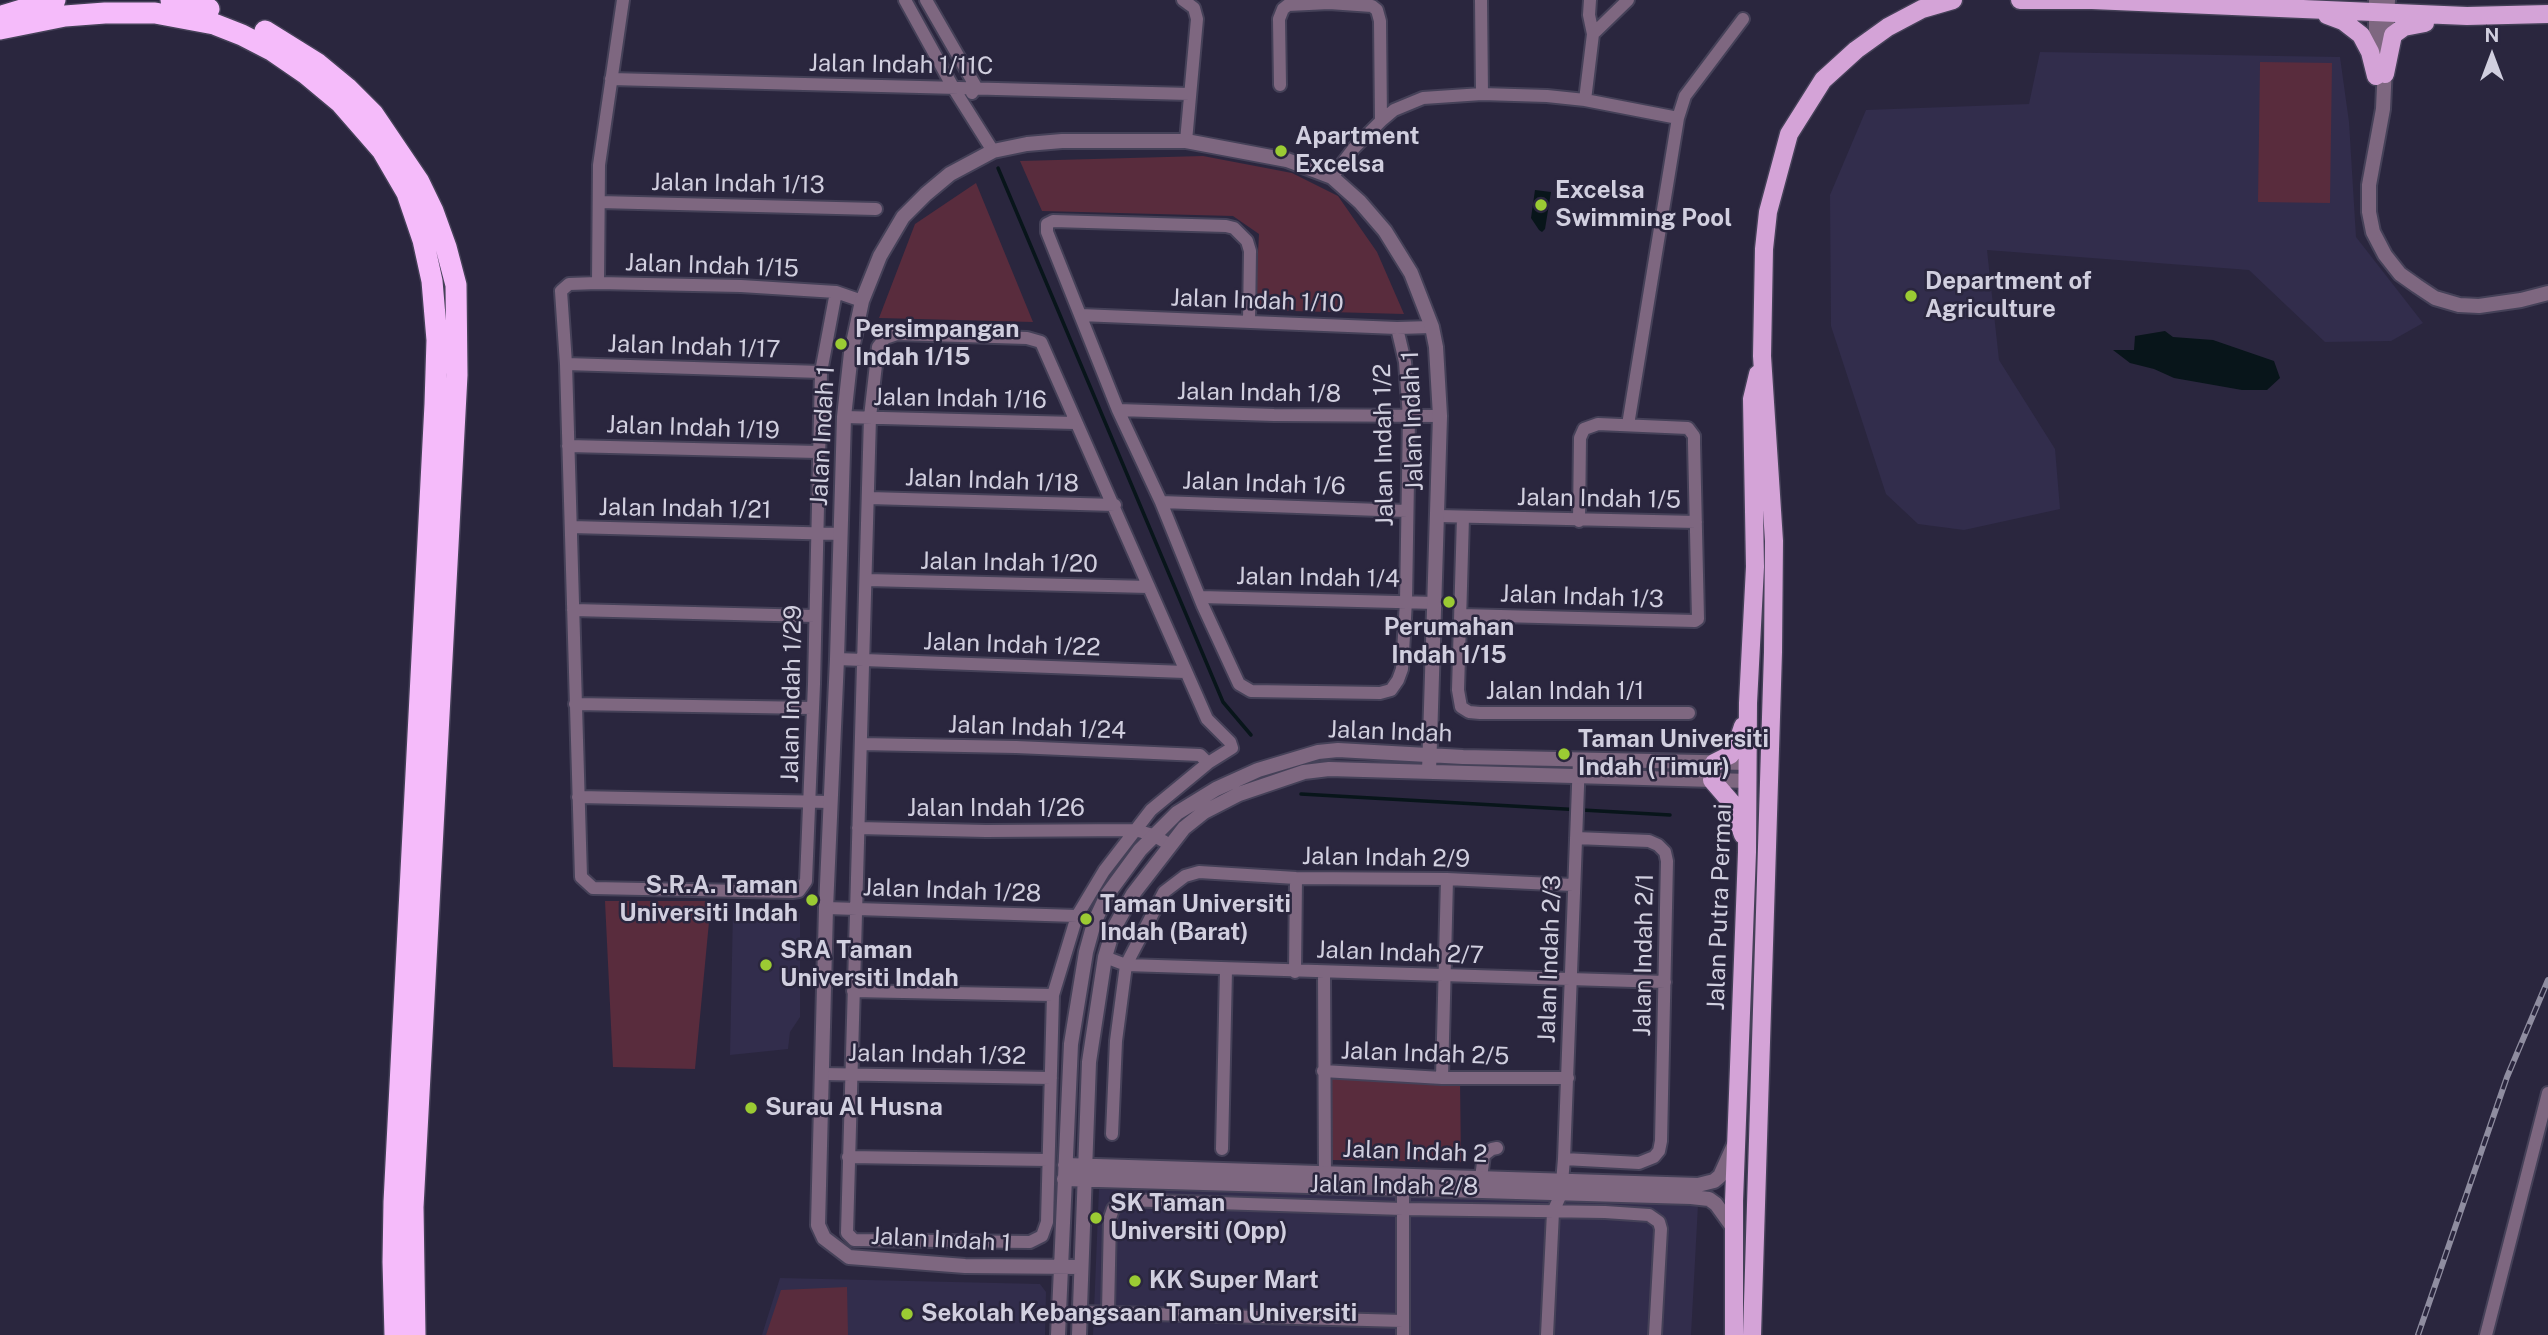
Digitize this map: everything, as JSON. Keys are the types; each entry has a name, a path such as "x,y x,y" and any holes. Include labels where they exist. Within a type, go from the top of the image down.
{"highway":[{"path":"0,2 11,0"},
{"path":"45,0 57,0"},
{"path":"0,16 57,0"},
{"path":"171,0 226,14 255,26 318,64 347,88 373,114 419,182 446,247 456,285 457,375 414,1206 415,1335"},
{"path":"0,29 65,16 155,13 214,24 242,34 305,73 341,103 382,150 407,193 423,240 432,281 437,340 394,1202 395,1335"}],"main road":[{"name":"Jalan Putra Permai","path":"1752,1335 1772,708 1774,541 1762,356 1768,212 1789,134 1823,80 1856,50 1888,27 1922,9 1952,0"},
{"path":"2020,0 2092,0 2314,9 2381,7 2466,16 2548,14"},
{"path":"2314,9 2343,21 2361,35 2380,75"},
{"path":"2380,75 2397,29 2466,16"},
{"name":"Jalan Putra Permai","path":"1734,1335 1734,1229 1751,772 1748,703 1755,567 1752,399 1762,356"},
{"path":"1747,852 1731,802 1713,771 1736,747 1748,703"},
{"path":"1767,827 1762,819 1763,782 1751,772 1763,725 1772,708"}],"street":[{"path":"598,283 599,165 624,0"},
{"path":"905,0 963,105 993,151"},
{"path":"926,0 976,87 963,105"},
{"path":"1184,0 1194,8 1196,19 1186,141"},
{"path":"1481,0 1482,94"},
{"path":"1585,100 1593,34 1589,15 1590,0"},
{"path":"1593,34 1628,0"},
{"path":"1280,85 1279,19 1283,9 1294,3 1372,6 1377,10 1380,21 1381,121"},
{"path":"2381,7 2380,124 2369,185 2369,212 2373,232 2385,255 2400,274 2435,298 2459,305 2479,306 2548,293"},
{"path":"1579,521 1581,433 1589,426 1598,424 1628,425 1678,118 1685,96 1743,19"},
{"path":"1380,74 1394,110"},
{"name":"Jalan Indah 1/11C","path":"611,79 1190,94"},
{"path":"1332,177 1354,148 1381,121 1394,110 1423,98 1482,94 1585,100 1678,118"},
{"name":"Jalan Indah 1","path":"1081,1267 965,1266 849,1257 824,1238 818,1225 826,908 844,417 851,353 862,301 880,256 903,217 926,194 950,174 993,151 1027,144 1062,141 1186,141 1287,160 1332,177 1360,202 1385,231 1411,273 1432,327 1436,346 1440,416 1429,772"},
{"name":"Jalan Indah 1/13","path":"599,202 876,209"},
{"path":"1200,597 1161,502 1118,410 1046,232 1047,224 1054,221 1234,228 1247,241 1250,251 1249,321"},
{"name":"Jalan Indah 1/15","path":"566,364 561,291 569,284 741,286 836,292 862,301"},
{"name":"Jalan Indah 1/29","path":"578,797 580,877 593,888 799,891 806,881 821,372 836,292"},
{"name":"Jalan Indah 1/10","path":"1080,315 1397,328 1432,327"},
{"name":"Jalan Indah 1/2","path":"1200,597 1239,684 1251,691 1380,693 1391,690 1402,669 1406,601 1409,417 1405,362 1397,328"},
{"path":"897,334 1027,338 1041,342 1207,719 1232,744 1230,751 1208,762 1151,810 1104,871 1077,916 1054,995 1045,1229 1037,1240 1030,1242 853,1240 847,1233 870,417 878,347 885,338 897,334"},
{"path":"566,364 578,797 830,802"},
{"name":"Jalan Indah 1/17","path":"566,364 821,372"},
{"name":"Jalan Indah 1/8","path":"1118,410 1440,416"},
{"name":"Jalan Indah 1/16","path":"844,417 1076,423"},
{"name":"Jalan Indah 1/5","path":"1438,516 1696,522 1694,436 1688,428 1681,426 1628,425"},
{"name":"Jalan Indah 1/19","path":"568,446 818,452"},
{"name":"Jalan Indah 1/18","path":"869,498 1115,505"},
{"name":"Jalan Indah 1/6","path":"1161,502 1407,510"},
{"path":"1461,615 1463,517"},
{"name":"Jalan Indah 1/3","path":"1461,615 1695,621 1700,615 1696,522"},
{"name":"Jalan Indah 1/21","path":"571,527 841,534"},
{"name":"Jalan Indah 1/20","path":"867,580 1149,587"},
{"name":"Jalan Indah 1/4","path":"1200,597 1436,603"},
{"path":"573,610 815,615"},
{"name":"Jalan Indah 1/1","path":"1461,615 1458,690 1461,707 1469,712 1689,713"},
{"name":"Jalan Indah 1/22","path":"837,659 1185,672"},
{"path":"575,704 812,708"},
{"name":"Jalan Indah 1/24","path":"861,744 1188,754 1203,756 1208,762"},
{"name":"Jalan Indah","path":"1058,1335 1071,1044 1086,951 1094,923 1107,895 1153,835 1178,813 1216,789 1258,770 1294,758 1338,750 1579,760 1751,772"},
{"name":"Jalan Indah 2/3","path":"1562,1187 1579,760"},
{"name":"Jalan Indah","path":"1079,1335 1089,1062 1105,957 1113,930 1133,894 1184,828 1204,812 1239,794 1304,772 1329,769 1579,776 1713,771"},
{"name":"Jalan Indah 1/26","path":"858,828 1135,830 1153,835 1170,845"},
{"name":"Jalan Indah 2/1","path":"1564,1159 1639,1163 1648,1161 1659,1151 1661,1141 1667,906 1665,852 1649,841 1576,838"},
{"name":"Jalan Indah 2/9","path":"1126,965 1164,892 1185,876 1199,872 1296,878 1447,879 1573,885"},
{"path":"1295,972 1296,878"},
{"path":"1442,1077 1447,879"},
{"name":"Jalan Indah 1/28","path":"826,908 1077,916"},
{"name":"Jalan Indah 2/7","path":"1105,957 1126,965 1226,970 1665,982"},
{"path":"1112,1134 1116,1041 1126,965"},
{"path":"1222,1149 1226,970"},
{"path":"1324,972 1325,1179"},
{"path":"853,992 1054,995"},
{"name":"Jalan Indah 2/5","path":"1323,1071 1442,1077 1568,1078"},
{"name":"Jalan Indah 1/32","path":"823,1074 1051,1078"},
{"path":"2486,1335 2548,1093"},
{"name":"Jalan Indah 2","path":"1065,1172 1562,1187 1698,1185 1714,1181 1724,1169 1737,1138"},
{"path":"1481,1178 1485,1155 1497,1148"},
{"path":"848,1157 1048,1160"},
{"name":"Jalan Indah 2","path":"1403,1182 1481,1178 1709,1199 1723,1211 1734,1229"},
{"path":"1403,1182 1403,1335"},
{"path":"1547,1335 1553,1212 1562,1187"},
{"name":"Jalan Indah 2/8","path":"1108,1312 1110,1218 1117,1204 1124,1200 1605,1212 1655,1217 1661,1229 1655,1335"},
{"path":"1080,1312 1403,1321"}],"shaded area":[{"name":"Department of Agriculture","path":"2040,52 2340,57 2349,122 2356,237 2423,323 2391,341 2325,342 2249,270 1987,250 1999,360 2055,449 2060,509 1964,530 1918,524 1886,494 1831,326 1830,195 1866,110 2029,104"},
{"path":"2260,62 2332,63 2330,203 2258,202"},
{"path":"1203,156 1292,173 1338,196 1377,252 1404,314 1255,310 1259,234 1233,216 1042,211 1020,161"},
{"path":"976,183 1033,322 879,318 915,224"},
{"name":"Excelsa Swimming Pool","path":"1535,190 1551,192 1545,229 1542,232 1531,218"},
{"path":"2165,331 2173,337 2213,340 2274,361 2280,378 2267,390 2242,390 2174,378 2130,363 2113,350 2134,350 2135,336"},
{"path":"605,901 711,901 695,1069 613,1067"},
{"name":"SRA Taman Universiti Indah","path":"733,909 800,913 800,1017 790,1032 788,1049 730,1055"},
{"path":"1330,1076 1460,1080 1461,1162 1331,1160"},
{"path":"1099,1189 1698,1205 1691,1335 1093,1335"},
{"name":"Sekolah Kebangsaan Taman Universiti","path":"780,1278 1040,1284 1046,1292 1045,1335 762,1335"},
{"path":"847,1287 848,1335 766,1335 781,1290"}],"waterway":[{"path":"998,168 1223,702 1251,735"},
{"path":"1301,794 1670,815"}],"railway":[{"path":"2418,1335 2507,1077 2548,980"}],"place":[{"name":"Apartment Excelsa","path":"1281,151"},
{"name":"Excelsa Swimming Pool","path":"1541,205"},
{"name":"Department of Agriculture","path":"1911,296"},
{"name":"Persimpangan Indah 1/15","path":"841,344"},
{"name":"Perumahan Indah 1/15","path":"1449,602"},
{"name":"Taman Universiti Indah (Timur)","path":"1564,754"},
{"name":"S.R.A. Taman Universiti Indah","path":"812,900"},
{"name":"Taman Universiti Indah (Barat)","path":"1086,919"},
{"name":"SRA Taman Universiti Indah","path":"766,965"},
{"name":"Surau Al Husna","path":"751,1108"},
{"name":"SK Taman Universiti (Opp)","path":"1096,1218"},
{"name":"KK Super Mart","path":"1135,1281"},
{"name":"Sekolah Kebangsaan Taman Universiti","path":"907,1314"}]}
